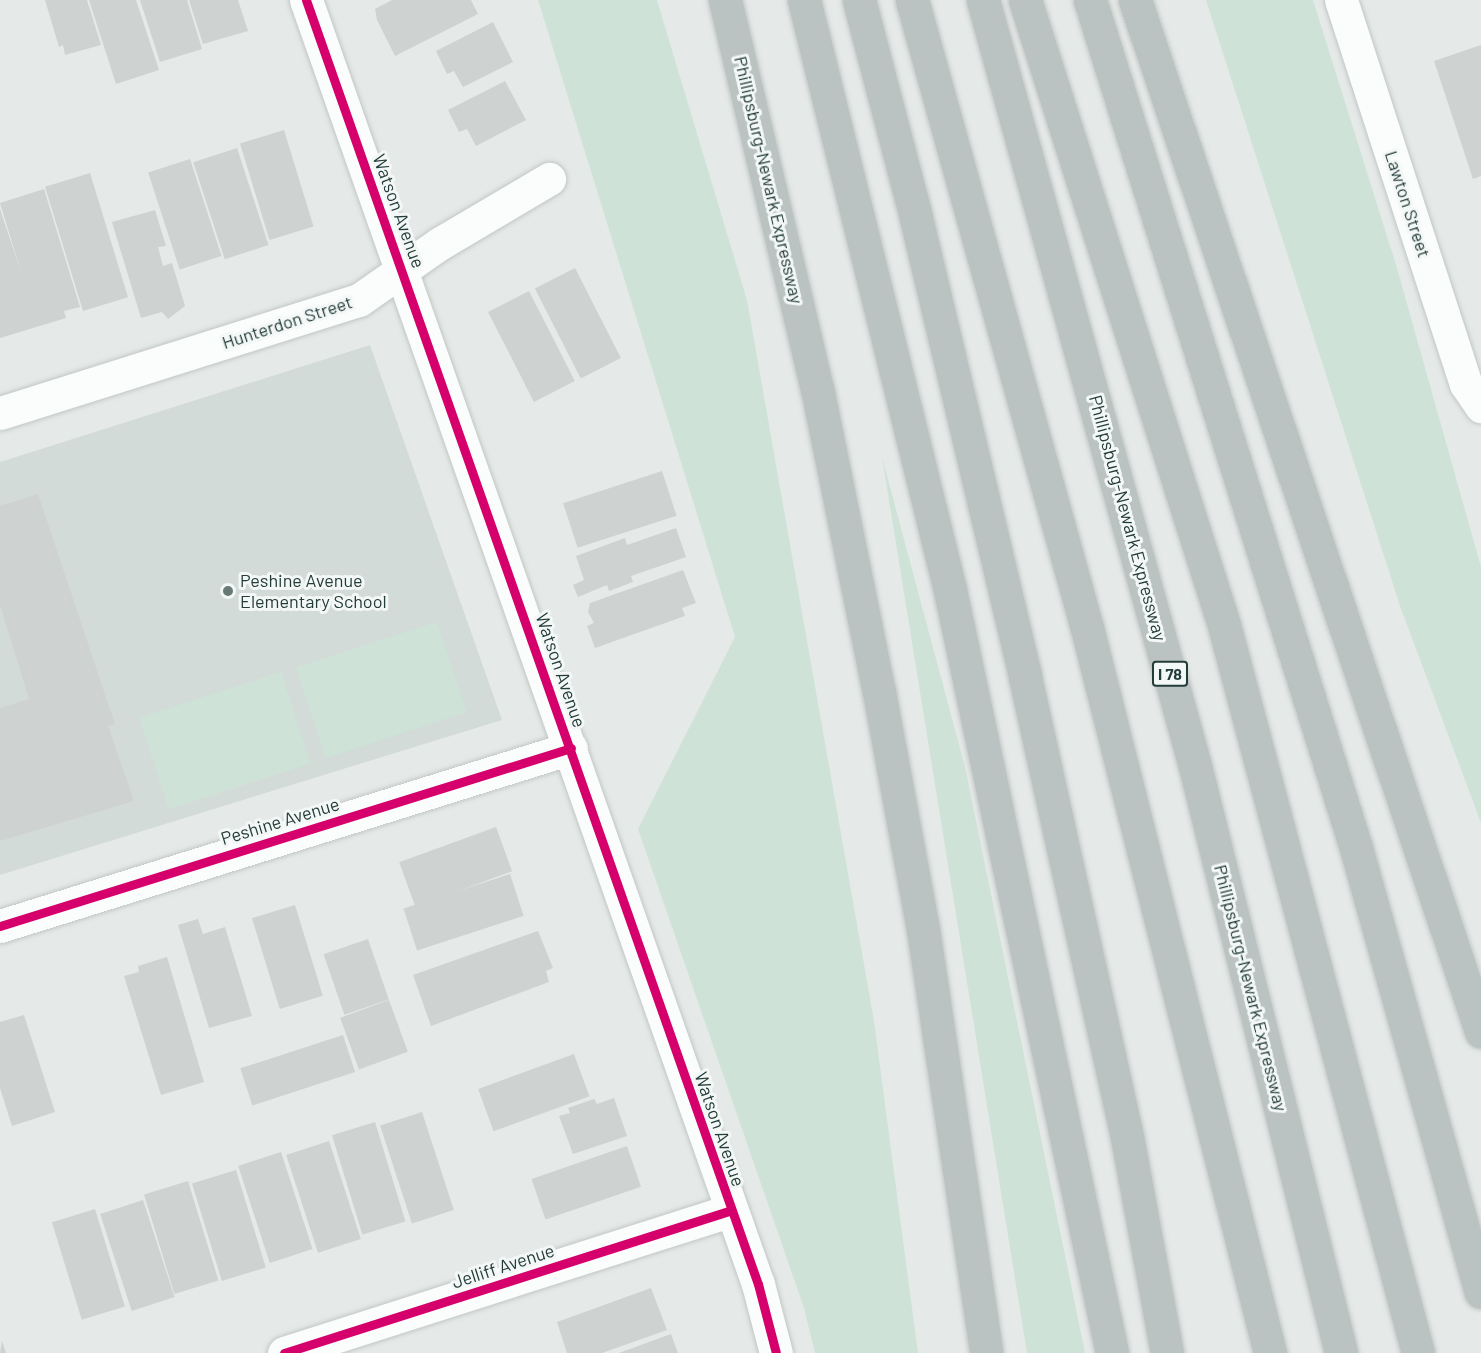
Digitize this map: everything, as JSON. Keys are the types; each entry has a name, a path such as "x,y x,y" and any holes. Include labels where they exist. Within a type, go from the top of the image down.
{"highway":[{"name":"Phillipsburg-Newark Expressway","path":"725,0 817,388 879,692 923,929 986,1353"},
{"path":"804,0 950,591 1112,1353"},
{"path":"859,0 919,229 1025,677 1127,1137 1167,1353"},
{"path":"912,0 1093,651 1270,1353"},
{"name":"Phillipsburg-Newark Expressway","path":"983,0 1195,766 1341,1353"},
{"path":"1025,0 1230,646 1418,1353"},
{"path":"1090,0 1362,870 1481,1292"},
{"path":"1134,0 1481,1031"}],"street":[{"name":"Watson Avenue","path":"306,0 758,1284 776,1353"},
{"name":"Lawton Street","path":"1341,0 1466,384 1481,406"},
{"name":"Hunterdon Street","path":"0,413 359,300 402,270 549,179"},
{"name":"Peshine Avenue","path":"0,926 571,748"},
{"name":"Jelliff Avenue","path":"284,1353 731,1210"}],"shaded area":[{"name":"Peshine Avenue Elementary School","path":"370,345 502,720 0,875 0,462"}],"green space":[{"path":"538,0 657,0 747,300 874,1021 918,1353 815,1353 804,1308 638,829 735,637"},
{"path":"1206,0 1313,0 1397,268 1481,567 1481,823 1400,606"},
{"path":"882,457 965,767 1085,1353 1027,1353"},
{"path":"437,622 466,712 326,758 296,668"},
{"path":"281,672 311,763 169,809 139,718"}],"building":[{"path":"45,0 87,0 101,45 65,55 63,45 59,47"},
{"path":"89,0 136,0 159,70 116,84"},
{"path":"140,0 187,0 202,49 160,62"},
{"path":"189,0 238,0 248,31 203,44"},
{"path":"392,0 471,0 478,14 395,56 377,20 375,9"},
{"path":"493,22 513,62 463,87 454,71 447,74 436,51"},
{"path":"1481,45 1481,176 1473,179 1434,61"},
{"path":"505,81 526,120 476,146 467,129 459,132 448,110"},
{"path":"284,130 314,227 270,240 240,143"},
{"path":"237,148 269,245 225,259 193,162"},
{"path":"190,159 222,256 180,270 148,173"},
{"path":"90,173 128,297 83,311 45,187"},
{"path":"44,189 80,307 64,311 66,318 0,338 0,209 21,272 0,203"},
{"path":"155,210 166,246 158,247 163,266 172,263 185,306 168,319 162,312 141,318 112,222"},
{"path":"575,268 621,358 581,378 535,288"},
{"path":"529,291 575,381 534,402 488,312"},
{"path":"662,471 677,516 578,548 563,503"},
{"path":"38,494 115,724 108,726 134,801 0,841 0,708 29,699 0,605 0,506"},
{"path":"676,528 686,557 631,576 633,582 609,591 607,585 578,597 573,585 584,580 576,556 625,538 627,545"},
{"path":"683,570 696,603 682,608 685,616 595,648 587,626 594,623 588,612 590,603"},
{"path":"496,827 512,871 415,906 399,862"},
{"path":"510,874 524,916 417,950 403,909"},
{"path":"295,905 323,996 280,1009 252,918"},
{"path":"198,919 203,934 225,927 252,1016 209,1028 178,925"},
{"path":"538,931 553,968 546,971 549,982 431,1026 413,975"},
{"path":"368,939 389,1000 344,1015 324,954"},
{"path":"167,957 204,1082 161,1095 124,976 139,972 138,966"},
{"path":"389,1000 408,1052 359,1069 340,1018"},
{"path":"24,1015 55,1112 12,1126 0,1088 0,1022"},
{"path":"343,1035 355,1072 252,1105 240,1068"},
{"path":"574,1054 589,1096 494,1131 478,1089"},
{"path":"614,1098 627,1136 573,1154 559,1116 570,1113 568,1108 594,1099 597,1104"},
{"path":"422,1112 454,1210 412,1224 380,1126"},
{"path":"375,1122 405,1221 362,1235 332,1135"},
{"path":"329,1141 361,1239 318,1253 286,1155"},
{"path":"627,1146 641,1187 546,1220 532,1179"},
{"path":"281,1152 313,1249 270,1263 238,1166"},
{"path":"236,1170 266,1268 222,1281 192,1183"},
{"path":"188,1181 218,1280 174,1294 144,1194"},
{"path":"143,1200 175,1297 132,1311 100,1214"},
{"path":"95,1209 125,1307 82,1320 52,1222"},
{"path":"651,1288 667,1330 602,1353 567,1353 557,1322"},
{"path":"671,1334 678,1353 619,1353"},
{"path":"2,1341 6,1353 0,1353"}],"cycle path":[{"path":"306,0 758,1284 776,1353"},
{"path":"0,926 571,748"},
{"path":"284,1353 731,1210"}],"place":[{"name":"Peshine Avenue Elementary School","path":"228,591"}]}
